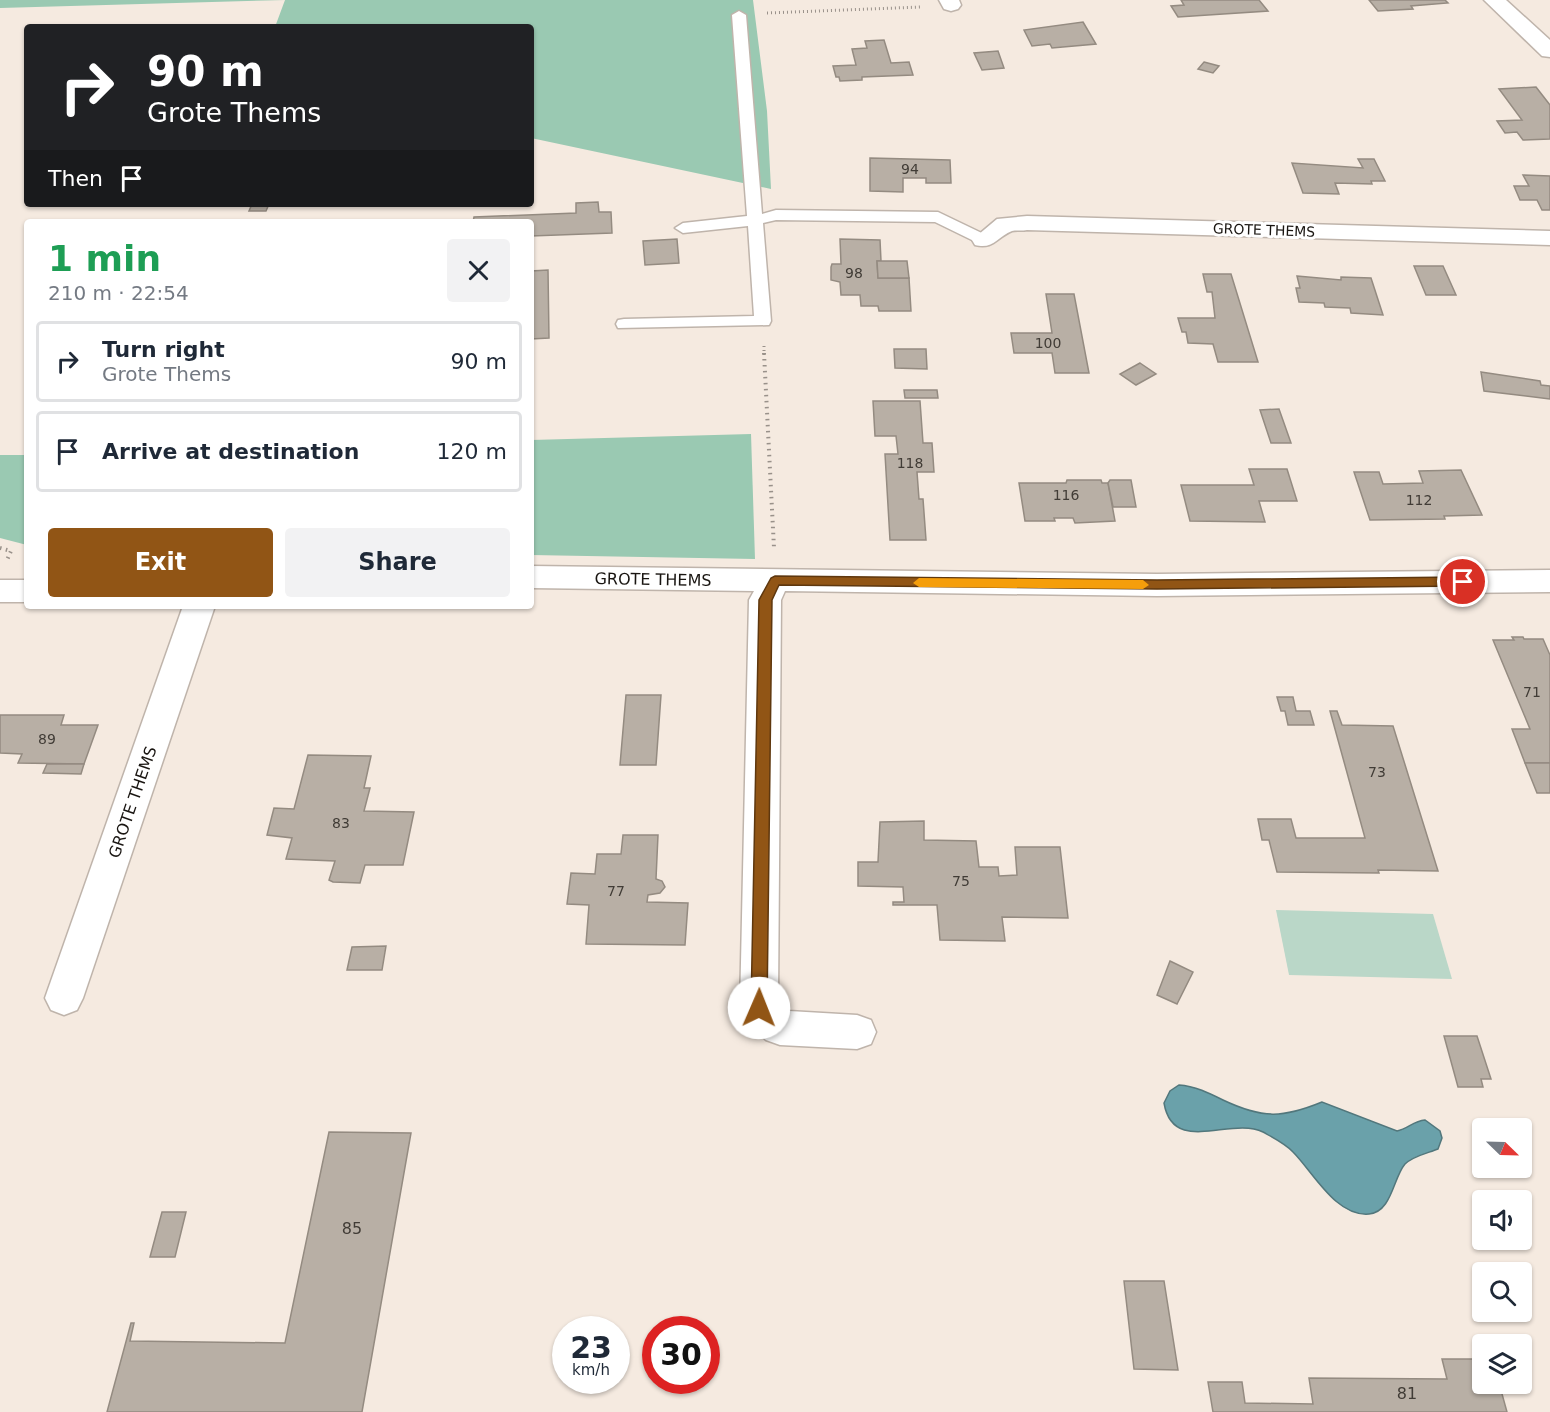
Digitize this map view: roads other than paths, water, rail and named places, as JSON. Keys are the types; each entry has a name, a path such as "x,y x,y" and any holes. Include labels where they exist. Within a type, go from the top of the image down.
{"street":[{"path":"1494,0 1550,51"},
{"name":"GROTE THEMS","path":"984,240 1006,224 1027,223 1550,238"},
{"name":"GROTE THEMS","path":"534,577 1145,585 1550,581"},
{"path":"775,581 765,600 759,1008 780,1028 857,1032"},
{"path":"0,591 24,591"},
{"name":"GROTE THEMS","path":"64,998 198,609"}],"lane":[{"path":"624,324 763,321 739,15"},
{"path":"683,228 756,220 776,215 938,217 984,240"}],"water":[{"path":"1179,1085 1196,1088 1250,1111 1262,1113 1296,1111 1322,1102 1397,1131 1425,1120 1440,1131 1442,1138 1438,1149 1416,1157 1405,1164 1383,1207 1369,1214 1357,1213 1346,1208 1326,1192 1290,1149 1263,1132 1250,1128 1191,1131 1179,1128 1170,1119 1164,1103 1170,1091"}]}
